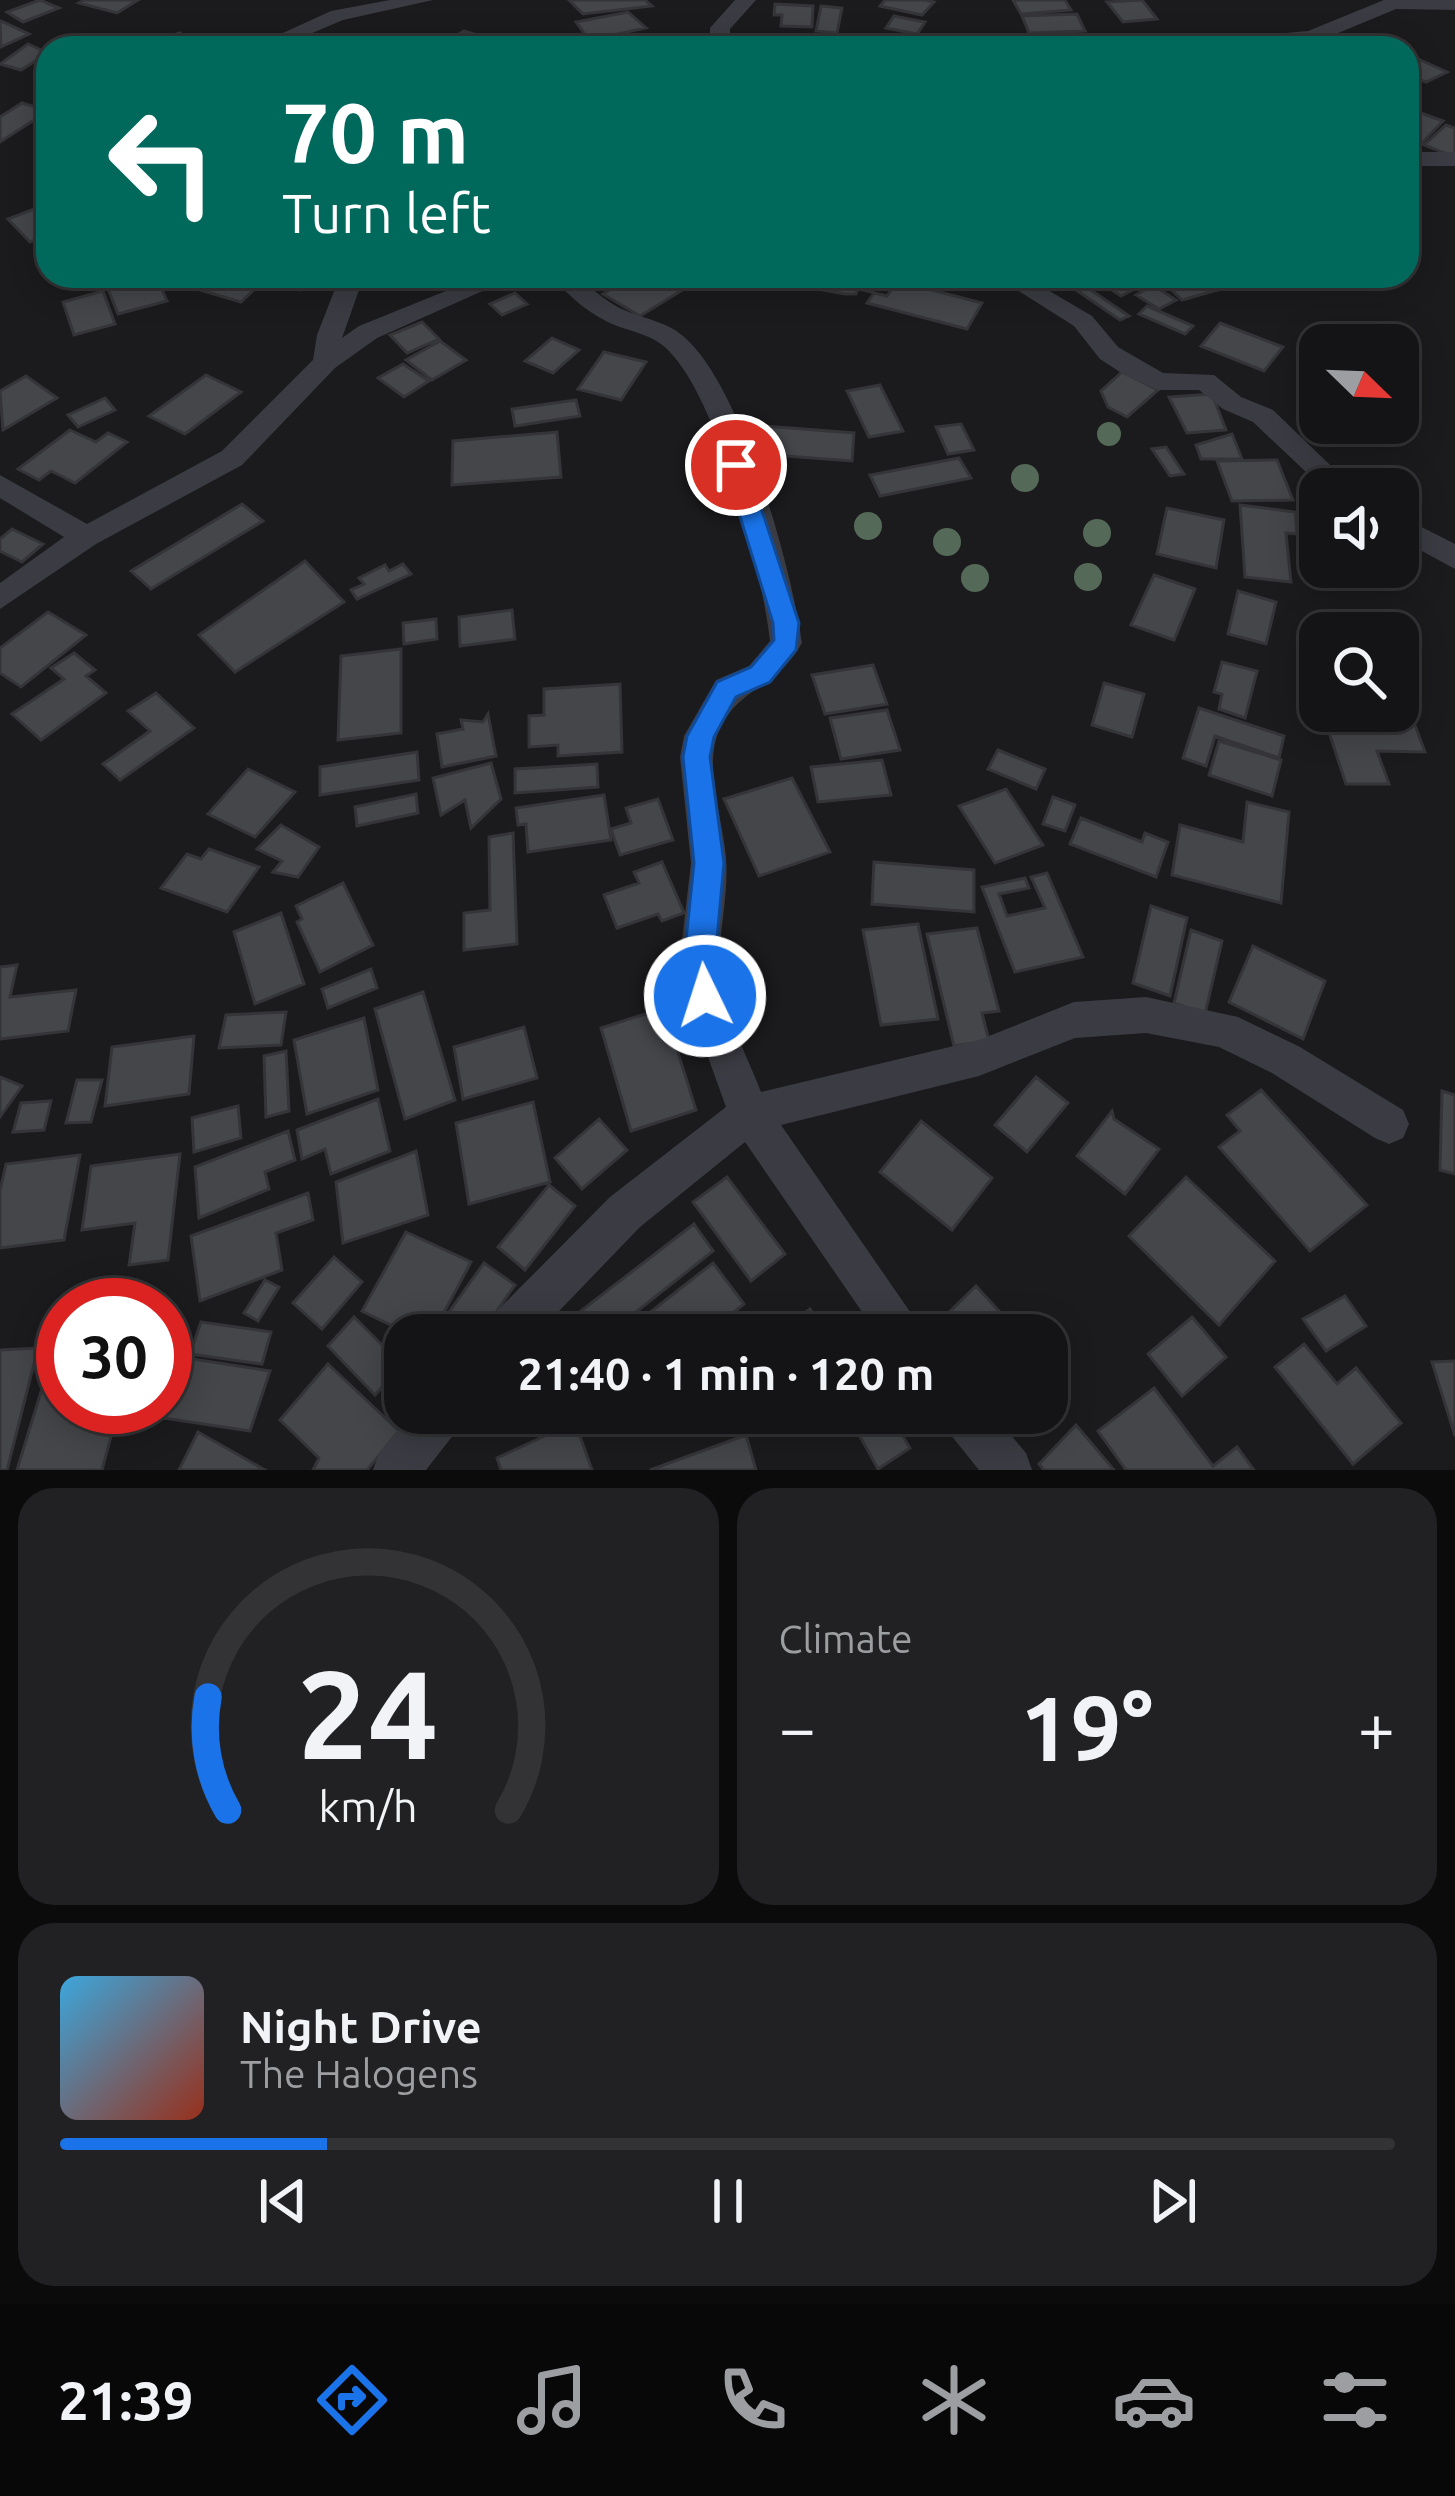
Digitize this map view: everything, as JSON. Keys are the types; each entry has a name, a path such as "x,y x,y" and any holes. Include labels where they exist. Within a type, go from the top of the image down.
{"street":[{"path":"288,36 338,15 423,0"},
{"path":"721,36 721,28 746,0"},
{"path":"1314,36 1393,3 1455,4"},
{"path":"1419,159 1455,159"},
{"path":"326,362 330,335 348,288"},
{"path":"0,598 86,537 232,458 326,362 368,332 475,288"},
{"path":"576,288 586,298 671,339 691,357 722,420 786,623 787,643 781,655 760,674 727,689 700,736 697,757 709,863 700,950 705,996 749,1114 889,1314"},
{"path":"1027,288 1083,321 1108,353 1135,370 1159,382 1205,381 1232,403 1263,416 1319,468"},
{"path":"0,485 26,505 86,537"},
{"path":"1419,537 1455,558"},
{"path":"525,1314 625,1212 749,1114 979,1058 1074,1020 1146,1015 1224,1030 1286,1060 1389,1124"},
{"path":"396,1470 425,1434"},
{"path":"979,1434 1009,1470"}],"building":[{"path":"40,0 59,8 23,22 7,12"},
{"path":"138,0 117,13 79,3"},
{"path":"569,0 645,0 652,6 583,14"},
{"path":"885,0 934,2 922,15 880,6"},
{"path":"1013,0 1065,0 1071,10 1021,14"},
{"path":"1142,0 1157,19 1123,22 1107,2"},
{"path":"775,4 813,6 812,27 781,26 782,15 774,15"},
{"path":"821,6 842,8 837,33 816,31"},
{"path":"628,12 646,28 586,36 576,22"},
{"path":"1077,14 1085,31 1029,33 1022,16"},
{"path":"894,16 925,22 917,34 886,28"},
{"path":"1,21 29,34 1,47"},
{"path":"28,44 36,48 36,61 21,70 0,64"},
{"path":"1419,59 1447,72 1426,82 1419,79"},
{"path":"22,103 36,107 36,119 0,142 0,117"},
{"path":"1419,112 1443,121 1420,145"},
{"path":"1446,125 1455,128 1455,157 1424,145"},
{"path":"34,209 36,240 30,242 8,219"},
{"path":"161,288 167,301 118,314 108,289"},
{"path":"193,288 256,288 241,302"},
{"path":"613,288 684,289 640,316 603,294"},
{"path":"874,288 872,292 858,289 856,294 817,289"},
{"path":"892,288 924,288 982,303 967,329 867,303 874,293 887,296"},
{"path":"1073,288 1088,288 1129,316 1120,320"},
{"path":"1109,288 1136,288 1121,296"},
{"path":"1158,288 1176,300 1159,309 1136,295"},
{"path":"1170,288 1224,288 1182,300"},
{"path":"103,291 115,324 74,335 63,302"},
{"path":"515,293 527,304 502,315 490,304"},
{"path":"1147,306 1193,326 1185,334 1139,314"},
{"path":"422,322 439,339 407,353 390,335"},
{"path":"1220,323 1283,347 1264,371 1201,346"},
{"path":"552,338 579,350 553,373 525,361"},
{"path":"440,341 466,360 432,380 406,360"},
{"path":"604,352 646,362 621,400 578,389"},
{"path":"403,364 429,381 404,397 378,378"},
{"path":"1122,372 1158,390 1127,417 1108,407 1101,391"},
{"path":"206,375 241,392 185,434 149,416"},
{"path":"26,376 57,398 3,430 0,391"},
{"path":"880,385 903,431 869,437 847,391"},
{"path":"1212,394 1226,430 1187,433 1169,397"},
{"path":"105,398 115,410 78,427 68,415"},
{"path":"576,400 580,416 515,426 512,409"},
{"path":"961,424 974,450 948,454 936,427"},
{"path":"764,426 854,433 852,461 760,454"},
{"path":"70,430 96,442 108,433 127,442 75,483 51,471 39,480 18,469"},
{"path":"557,432 561,477 452,485 453,441"},
{"path":"1232,434 1242,459 1201,459 1196,445"},
{"path":"1166,447 1184,474 1170,476 1152,449"},
{"path":"959,458 971,478 880,496 870,475"},
{"path":"1277,460 1293,500 1232,501 1217,461"},
{"path":"242,504 263,521 151,589 131,571"},
{"path":"1240,505 1295,512 1297,534 1286,533 1291,582 1245,577"},
{"path":"1167,508 1224,520 1216,568 1157,554"},
{"path":"12,529 43,544 22,562 0,551 0,539"},
{"path":"305,561 344,602 235,672 199,635"},
{"path":"403,564 411,574 357,599 351,590 364,584 359,578 385,565 389,571"},
{"path":"1154,575 1195,589 1174,640 1131,625"},
{"path":"1238,591 1276,602 1266,644 1228,634"},
{"path":"512,610 515,639 460,646 459,617"},
{"path":"48,612 86,635 21,687 0,673 0,648"},
{"path":"436,619 437,639 404,644 403,623"},
{"path":"401,649 401,733 338,740 341,656"},
{"path":"74,653 95,670 86,676 106,693 41,740 12,714 64,679 51,668"},
{"path":"1222,662 1257,671 1245,718 1219,709 1222,694 1214,692"},
{"path":"873,665 887,704 825,714 812,675"},
{"path":"1104,683 1144,694 1132,737 1092,725"},
{"path":"620,684 622,752 558,756 558,745 529,747 529,716 544,715 544,689"},
{"path":"156,693 194,728 120,780 103,764 150,731 128,711"},
{"path":"1199,708 1284,736 1279,758 1215,736 1206,766 1183,758"},
{"path":"887,710 900,750 841,759 830,718"},
{"path":"488,714 496,756 442,767 437,734 463,729 461,720 483,722"},
{"path":"1329,732 1418,732 1425,752 1377,751 1389,784 1346,784"},
{"path":"1219,741 1281,760 1272,796 1209,775"},
{"path":"998,750 1045,769 1036,789 988,769"},
{"path":"417,752 419,780 320,795 320,767"},
{"path":"882,760 891,795 818,802 811,767"},
{"path":"491,763 501,799 471,828 465,800 441,815 433,778"},
{"path":"597,764 598,787 515,793 515,769"},
{"path":"248,769 295,792 255,837 208,814"},
{"path":"792,778 830,852 759,876 724,799"},
{"path":"1006,789 1043,845 995,863 959,806"},
{"path":"416,794 418,813 357,826 355,807"},
{"path":"604,795 611,840 528,852 526,824 518,825 516,808"},
{"path":"1053,797 1075,805 1065,831 1043,824"},
{"path":"658,799 673,840 620,855 611,829 631,823 626,808"},
{"path":"1247,802 1289,812 1281,903 1172,875 1180,825 1243,842"},
{"path":"1081,818 1142,842 1145,833 1168,842 1156,877 1070,844"},
{"path":"281,825 319,847 298,877 273,872 282,861 257,849"},
{"path":"513,833 517,944 464,950 464,913 490,910 489,837"},
{"path":"209,849 259,867 227,912 161,888 187,854 201,859"},
{"path":"662,862 684,913 662,921 658,914 617,928 604,895 639,883 634,872"},
{"path":"874,862 974,870 974,912 872,904"},
{"path":"1047,873 1083,957 1015,972 982,887 1025,878 1029,888 999,894 1007,916 1045,908 1031,877"},
{"path":"343,883 373,945 320,972 297,922 302,919 296,906"},
{"path":"1151,906 1187,918 1170,996 1133,983"},
{"path":"281,913 304,984 255,1004 234,932"},
{"path":"918,924 938,1019 881,1025 863,930"},
{"path":"977,928 999,1011 982,1013 989,1041 954,1046 927,934"},
{"path":"1191,930 1222,941 1205,1014 1174,1003"},
{"path":"1253,946 1325,981 1303,1039 1229,1002"},
{"path":"17,965 10,997 76,990 68,1031 0,1039 0,967"},
{"path":"371,969 377,988 328,1008 322,989"},
{"path":"423,992 455,1100 405,1119 375,1009"},
{"path":"664,1008 696,1110 631,1131 601,1028"},
{"path":"286,1012 281,1045 219,1048 226,1015"},
{"path":"364,1018 378,1090 307,1114 294,1040"},
{"path":"524,1027 537,1078 463,1099 454,1047"},
{"path":"194,1036 189,1094 105,1106 112,1047"},
{"path":"286,1051 289,1111 266,1117 264,1056"},
{"path":"0,1077 22,1086 0,1117"},
{"path":"1036,1077 1068,1103 1027,1152 995,1125"},
{"path":"77,1080 102,1080 91,1122 66,1123"},
{"path":"1261,1090 1367,1205 1310,1251 1219,1147 1240,1131 1227,1115"},
{"path":"1442,1091 1455,1095 1455,1174 1440,1170"},
{"path":"378,1099 390,1151 331,1174 325,1149 302,1159 297,1130"},
{"path":"51,1101 44,1130 13,1132 21,1103"},
{"path":"533,1102 550,1182 469,1204 456,1123"},
{"path":"238,1106 241,1138 194,1152 192,1118"},
{"path":"1112,1111 1114,1119 1159,1149 1125,1194 1077,1156"},
{"path":"599,1119 627,1150 582,1189 555,1158"},
{"path":"921,1121 992,1178 952,1230 880,1172"},
{"path":"288,1131 295,1160 265,1172 269,1189 199,1218 195,1167"},
{"path":"416,1151 428,1215 343,1243 336,1182"},
{"path":"180,1154 168,1260 129,1265 135,1223 82,1230 91,1166"},
{"path":"80,1155 64,1240 0,1248 0,1191 6,1164"},
{"path":"727,1177 785,1254 751,1281 693,1202"},
{"path":"1186,1177 1275,1261 1219,1325 1129,1236"},
{"path":"549,1185 575,1206 525,1270 498,1247"},
{"path":"308,1193 313,1220 276,1233 282,1270 200,1301 191,1236"},
{"path":"694,1224 713,1251 634,1314 577,1314"},
{"path":"406,1232 471,1262 443,1314 384,1314 384,1322 362,1311"},
{"path":"334,1257 362,1282 322,1329 293,1303"},
{"path":"484,1263 515,1285 495,1314 447,1314"},
{"path":"713,1263 744,1304 732,1314 648,1314"},
{"path":"265,1280 279,1287 258,1321 244,1313"},
{"path":"976,1286 1002,1314 947,1314"},
{"path":"1345,1296 1366,1326 1326,1351 1303,1319"},
{"path":"354,1317 384,1347 384,1385 375,1395 328,1346"},
{"path":"1192,1317 1226,1357 1182,1396 1148,1354"},
{"path":"201,1322 271,1332 262,1364 192,1354"},
{"path":"1304,1344 1337,1384 1356,1368 1401,1423 1353,1464 1275,1367"},
{"path":"36,1348 7,1470 0,1470 0,1350"},
{"path":"192,1359 270,1371 250,1431 192,1422"},
{"path":"1455,1361 1455,1436 1432,1362"},
{"path":"328,1364 384,1417 384,1434 397,1434 367,1470 313,1470 319,1458 280,1420"},
{"path":"1154,1388 1213,1466 1237,1447 1254,1470 1126,1470 1098,1431"},
{"path":"36,1408 36,1434 112,1434 102,1470 17,1470"},
{"path":"1076,1425 1114,1470 1044,1470 1039,1464"},
{"path":"198,1432 265,1470 179,1470"},
{"path":"549,1434 579,1434 592,1470 501,1470 497,1458"},
{"path":"859,1434 902,1434 910,1448 878,1469"},
{"path":"746,1435 756,1470 650,1470"}],"route":[{"path":"705,996 700,950 709,863 697,757 700,736 727,689 760,674 787,643 786,623 736,465"}]}
